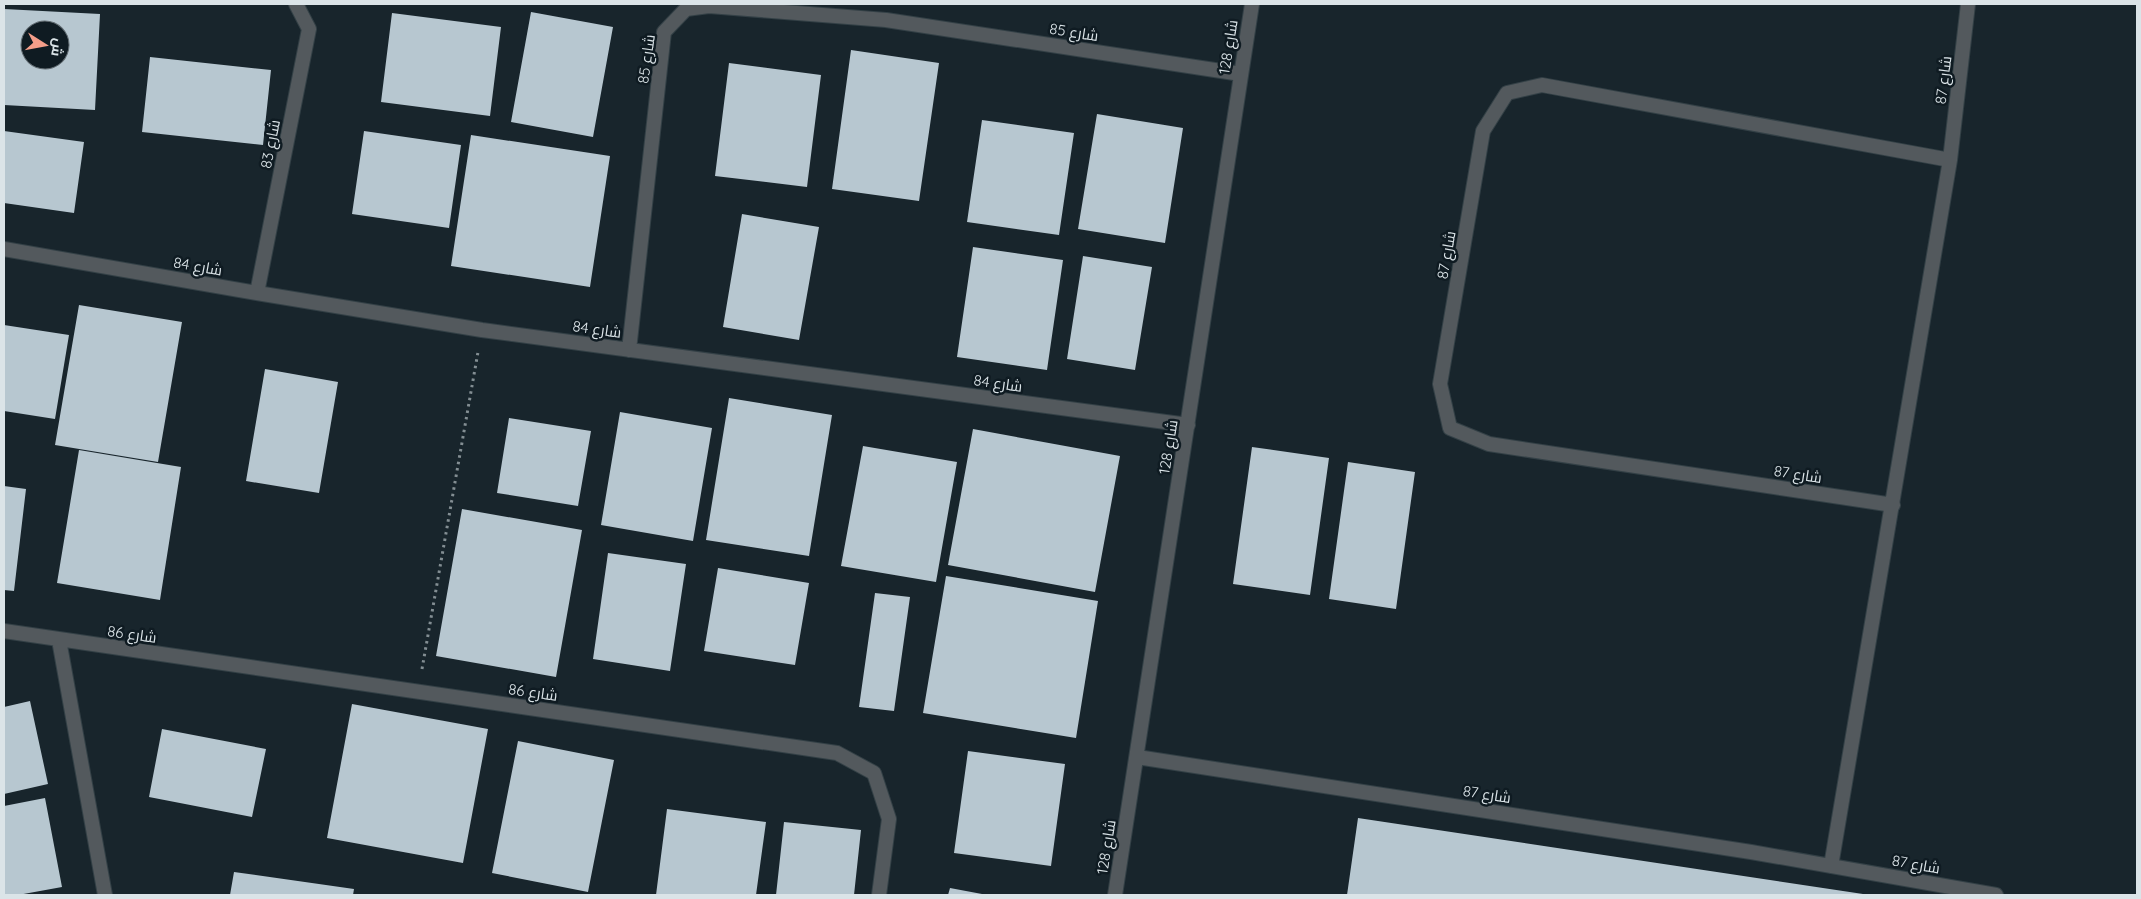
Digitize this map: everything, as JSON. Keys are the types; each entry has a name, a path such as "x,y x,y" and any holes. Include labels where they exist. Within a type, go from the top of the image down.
{"street":[{"name":"شارع 83","path":"257,293 309,28 296,4"},
{"name":"شارع 128","path":"1115,895 1252,4"},
{"name":"شارع 87","path":"1831,866 1950,160 1968,4"},
{"name":"شارع 85","path":"629,350 664,32 686,9 709,6 886,20 1241,74"},
{"name":"شارع 87","path":"1893,505 1489,444 1450,428 1440,384 1483,131 1507,94 1542,85 1950,160"},
{"name":"شارع 84","path":"4,249 482,330 1188,425"},
{"name":"شارع 86","path":"4,631 837,753 874,773 889,819 879,895"},
{"path":"59,640 106,895"},
{"name":"شارع 87","path":"1137,757 1751,852 1996,895"}],"path":[{"path":"418,692 482,330"}],"building":[{"path":"4,9 100,14 95,110 4,105"},
{"path":"531,12 613,27 593,137 511,122"},
{"path":"392,13 501,27 490,116 381,102"},
{"path":"851,50 939,63 919,201 832,189"},
{"path":"150,57 271,70 263,145 142,132"},
{"path":"729,63 821,75 807,187 715,176"},
{"path":"1097,114 1183,128 1165,243 1078,229"},
{"path":"982,120 1074,133 1059,235 967,222"},
{"path":"4,131 84,142 74,213 4,203"},
{"path":"364,131 461,145 449,228 352,214"},
{"path":"471,135 610,156 590,287 451,266"},
{"path":"742,214 819,227 799,340 723,327"},
{"path":"973,247 1063,260 1047,370 957,357"},
{"path":"1083,256 1152,267 1135,370 1067,359"},
{"path":"79,305 182,322 158,462 55,445"},
{"path":"4,325 69,335 55,419 4,411"},
{"path":"265,369 338,382 319,493 246,481"},
{"path":"729,398 832,415 809,556 706,540"},
{"path":"620,412 712,428 693,541 601,525"},
{"path":"509,418 591,431 578,506 497,493"},
{"path":"973,429 1120,456 1095,592 948,565"},
{"path":"863,446 957,462 936,582 841,566"},
{"path":"1252,447 1329,458 1310,595 1233,584"},
{"path":"79,450 181,467 160,600 57,583"},
{"path":"1348,462 1415,472 1396,609 1329,599"},
{"path":"4,486 26,489 14,591 4,590"},
{"path":"462,509 582,530 556,677 436,656"},
{"path":"608,553 686,564 670,671 593,659"},
{"path":"718,568 809,583 795,665 704,651"},
{"path":"946,576 1098,601 1076,738 923,713"},
{"path":"875,593 910,597 894,711 859,707"},
{"path":"30,701 48,784 4,794 4,707"},
{"path":"352,704 488,729 463,863 327,838"},
{"path":"162,729 266,749 252,817 149,797"},
{"path":"518,741 614,760 588,892 492,873"},
{"path":"968,751 1065,764 1051,866 954,853"},
{"path":"45,798 62,887 18,895 4,895 4,806"},
{"path":"667,809 766,822 756,895 656,895"},
{"path":"1358,818 1863,894 1863,895 1347,895"},
{"path":"784,822 861,830 854,895 776,895"},
{"path":"234,872 354,889 353,895 230,895"},
{"path":"950,888 982,894 982,895 948,895"}]}
